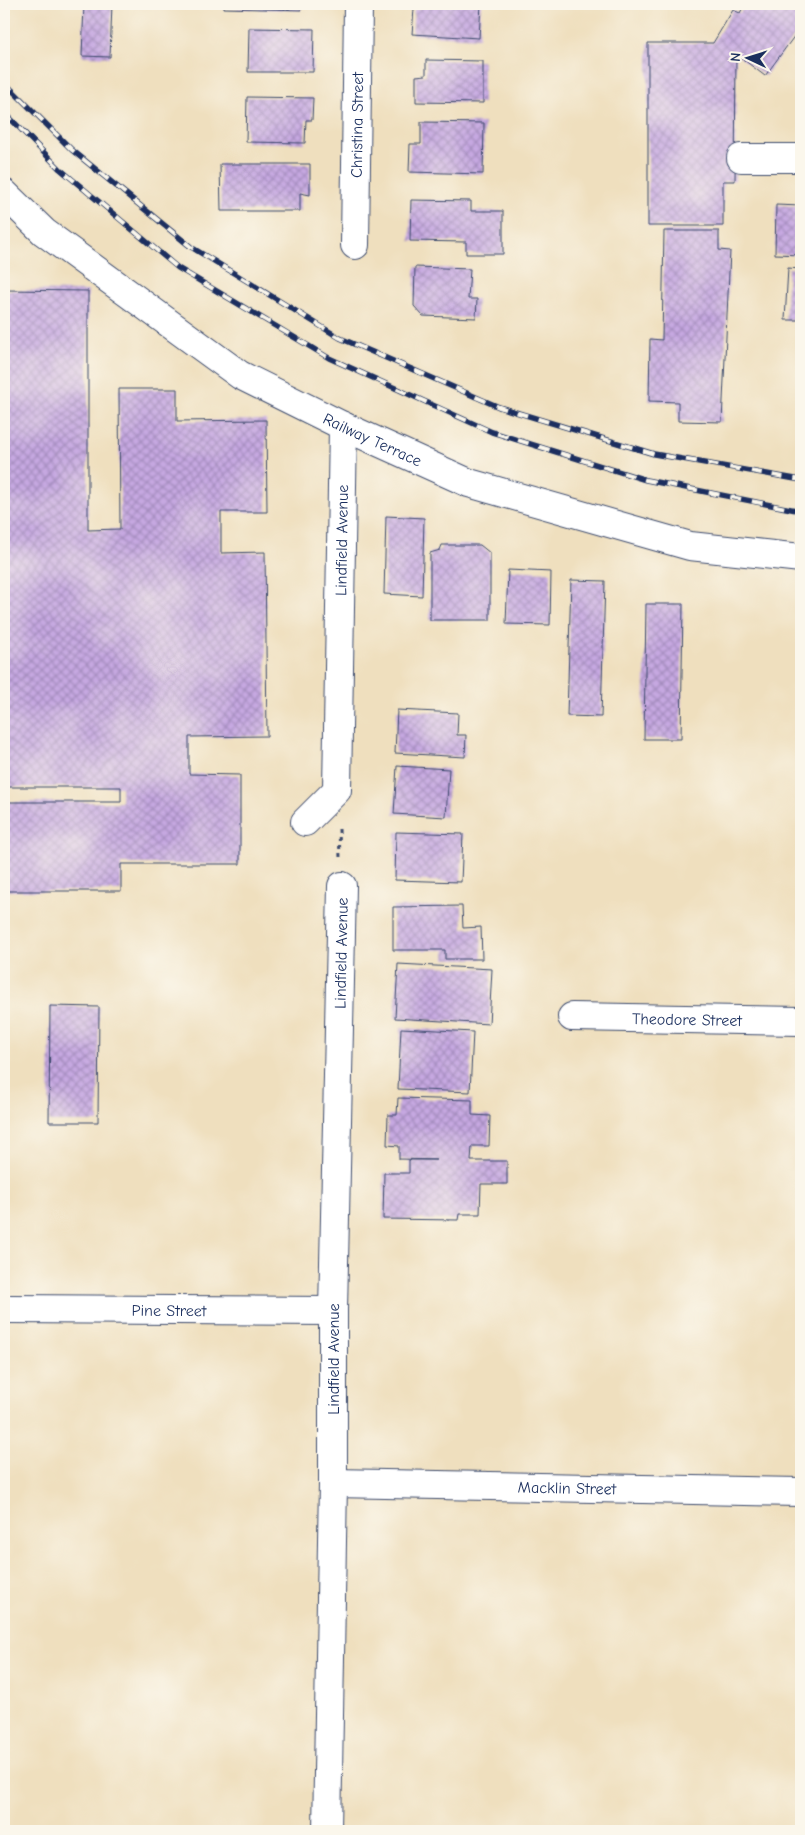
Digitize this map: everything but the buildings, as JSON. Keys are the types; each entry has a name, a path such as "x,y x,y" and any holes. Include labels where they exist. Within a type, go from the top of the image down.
{"street":[{"name":"Christina Street","path":"355,246 358,4"},
{"path":"741,158 801,158"},
{"name":"Railway Terrace","path":"4,192 44,232 240,375 343,426 478,486 690,546 801,558"},
{"name":"Lindfield Avenue","path":"337,790 343,426"},
{"path":"305,822 337,790"},
{"name":"Lindfield Avenue","path":"327,1831 333,1483 333,1311 342,886"},
{"name":"Theodore Street","path":"572,1017 801,1021"},
{"name":"Pine Street","path":"4,1309 333,1311"},
{"name":"Macklin Street","path":"333,1483 801,1492"}],"path":[{"path":"337,790 342,886"}],"railway":[{"path":"4,82 72,150 191,247 340,338 499,407 654,454 801,480"},
{"path":"4,112 60,169 178,268 329,358 492,432 646,480 801,511"}]}
